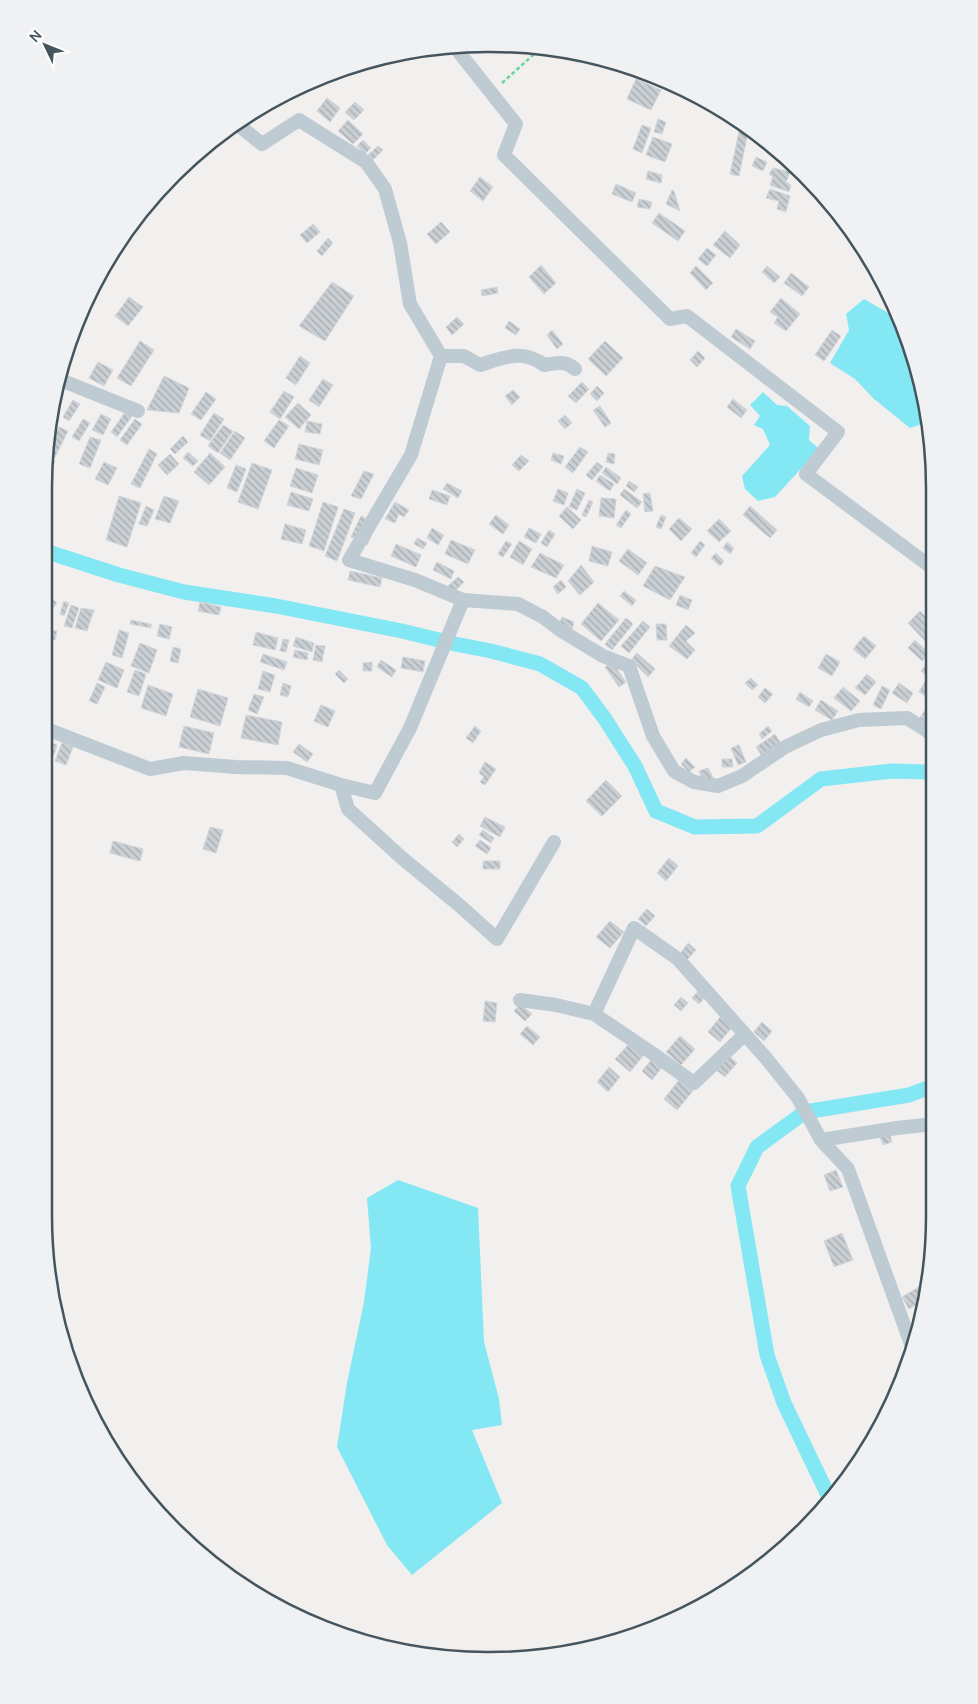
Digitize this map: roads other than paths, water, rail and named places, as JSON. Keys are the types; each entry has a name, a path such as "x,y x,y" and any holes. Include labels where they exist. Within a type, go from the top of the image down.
{"street":[{"path":"460,53 516,124 504,155 670,319 687,316 838,432 806,474 926,563"},
{"path":"243,128 262,144 299,120 366,162 385,189 400,243 410,304 441,356 411,455 349,560 415,580 463,600 518,604 543,617 560,630 603,656 629,666 653,736 674,771 694,782 718,786 742,776 785,746 821,730 859,720 908,718 926,730"},
{"path":"441,356 464,356 480,365 507,356 523,356 535,358 544,365 561,362 572,366 575,370"},
{"path":"66,382 138,411"},
{"path":"52,731 150,769 184,763 287,768 341,785 375,793 410,728 463,600"},
{"path":"341,785 348,809 497,939 554,842"},
{"path":"594,1014 634,928 678,959 745,1034 798,1098 821,1140 848,1168 908,1336"},
{"path":"520,1000 556,1005 594,1014 694,1083 745,1034"},
{"path":"821,1140 926,1125"}],"water":[{"path":"864,299 888,313 911,376 921,424 910,428 874,399 855,379 830,363 849,330 846,314"},
{"path":"763,392 777,405 787,406 810,426 809,440 819,449 775,497 758,501 745,489 742,476 770,445 763,429 754,425 760,416 750,405"},
{"path":"398,1180 478,1208 484,1342 499,1399 502,1425 472,1430 502,1503 412,1575 387,1545 337,1447 347,1383 364,1302 371,1248 367,1198"}],"waterway":[{"path":"52,553 119,575 184,592 276,606 402,631 540,664 582,688 605,719 635,766 656,811 695,827 757,826 821,779 892,771 926,772"},
{"path":"826,1492 784,1403 767,1355 738,1186 757,1147 805,1112 909,1095 926,1089"}]}
